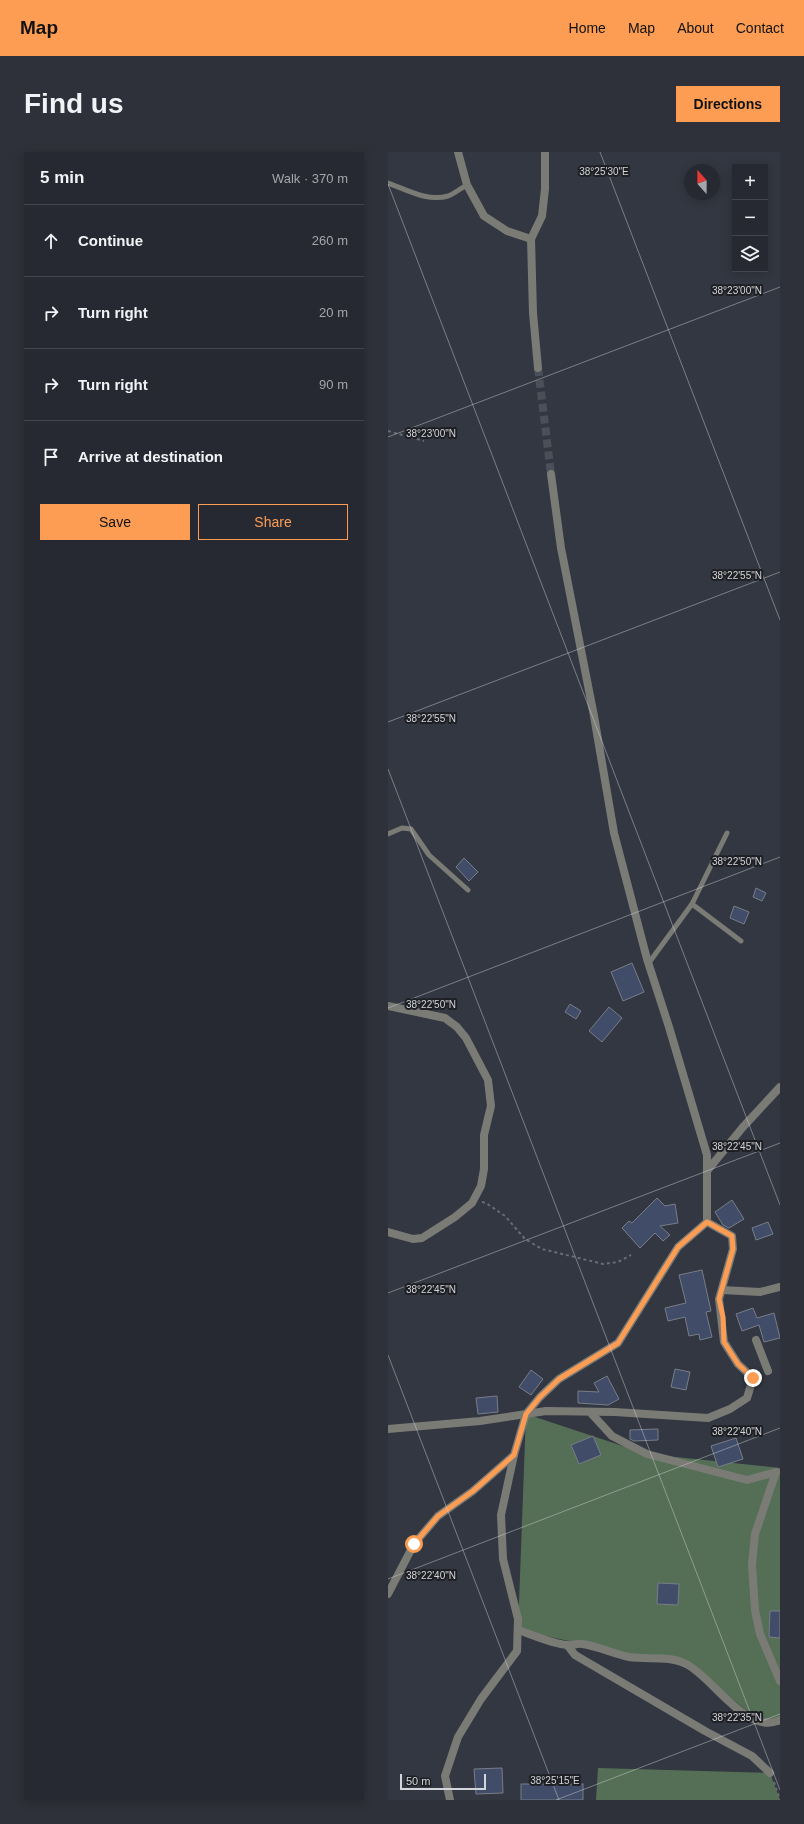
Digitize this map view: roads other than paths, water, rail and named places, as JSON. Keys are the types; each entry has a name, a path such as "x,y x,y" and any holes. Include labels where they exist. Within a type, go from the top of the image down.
{"street":[{"path":"458,152 467,184 484,216 507,231 532,239"},
{"path":"538,368 533,313 532,239 542,216 546,189 544,152"},
{"path":"450,1800 446,1776 458,1738 481,1699 517,1651 518,1619 503,1559 501,1515 514,1455 526,1414 540,1397 559,1379 618,1343 678,1247 707,1222 707,1155 648,964 614,833 594,716 561,548 551,474"},
{"path":"388,1006 415,1010 445,1018 457,1027 466,1038 488,1080 491,1106 484,1135 484,1169 481,1186 473,1201 455,1217 422,1238 413,1239 388,1232"},
{"path":"707,1171 743,1127 780,1087"},
{"path":"388,1428 480,1421 546,1411 708,1418 730,1409 747,1398 753,1378 738,1364 724,1342 723,1317 719,1299 733,1249 732,1236 707,1222"},
{"path":"722,1290 760,1292 780,1287"},
{"path":"756,1340 768,1371"},
{"path":"590,1412 612,1436 647,1454 746,1480 776,1472 755,1534 752,1565 755,1610 760,1634 780,1681"},
{"path":"388,1594 414,1544 438,1516 473,1491 514,1455"},
{"path":"518,1630 568,1646 581,1643 630,1657 672,1660 685,1663 694,1668 737,1710 762,1723 774,1723 780,1720"},
{"path":"568,1646 575,1655 705,1731 752,1756 770,1773"}],"lane":[{"path":"388,183 425,197 436,198 449,196 467,184"},
{"path":"388,834 402,828 411,829 429,855 468,890"},
{"path":"648,964 692,904 727,834"},
{"path":"692,904 741,941"}],"tunnel":[{"path":"538,368 551,474"}]}
